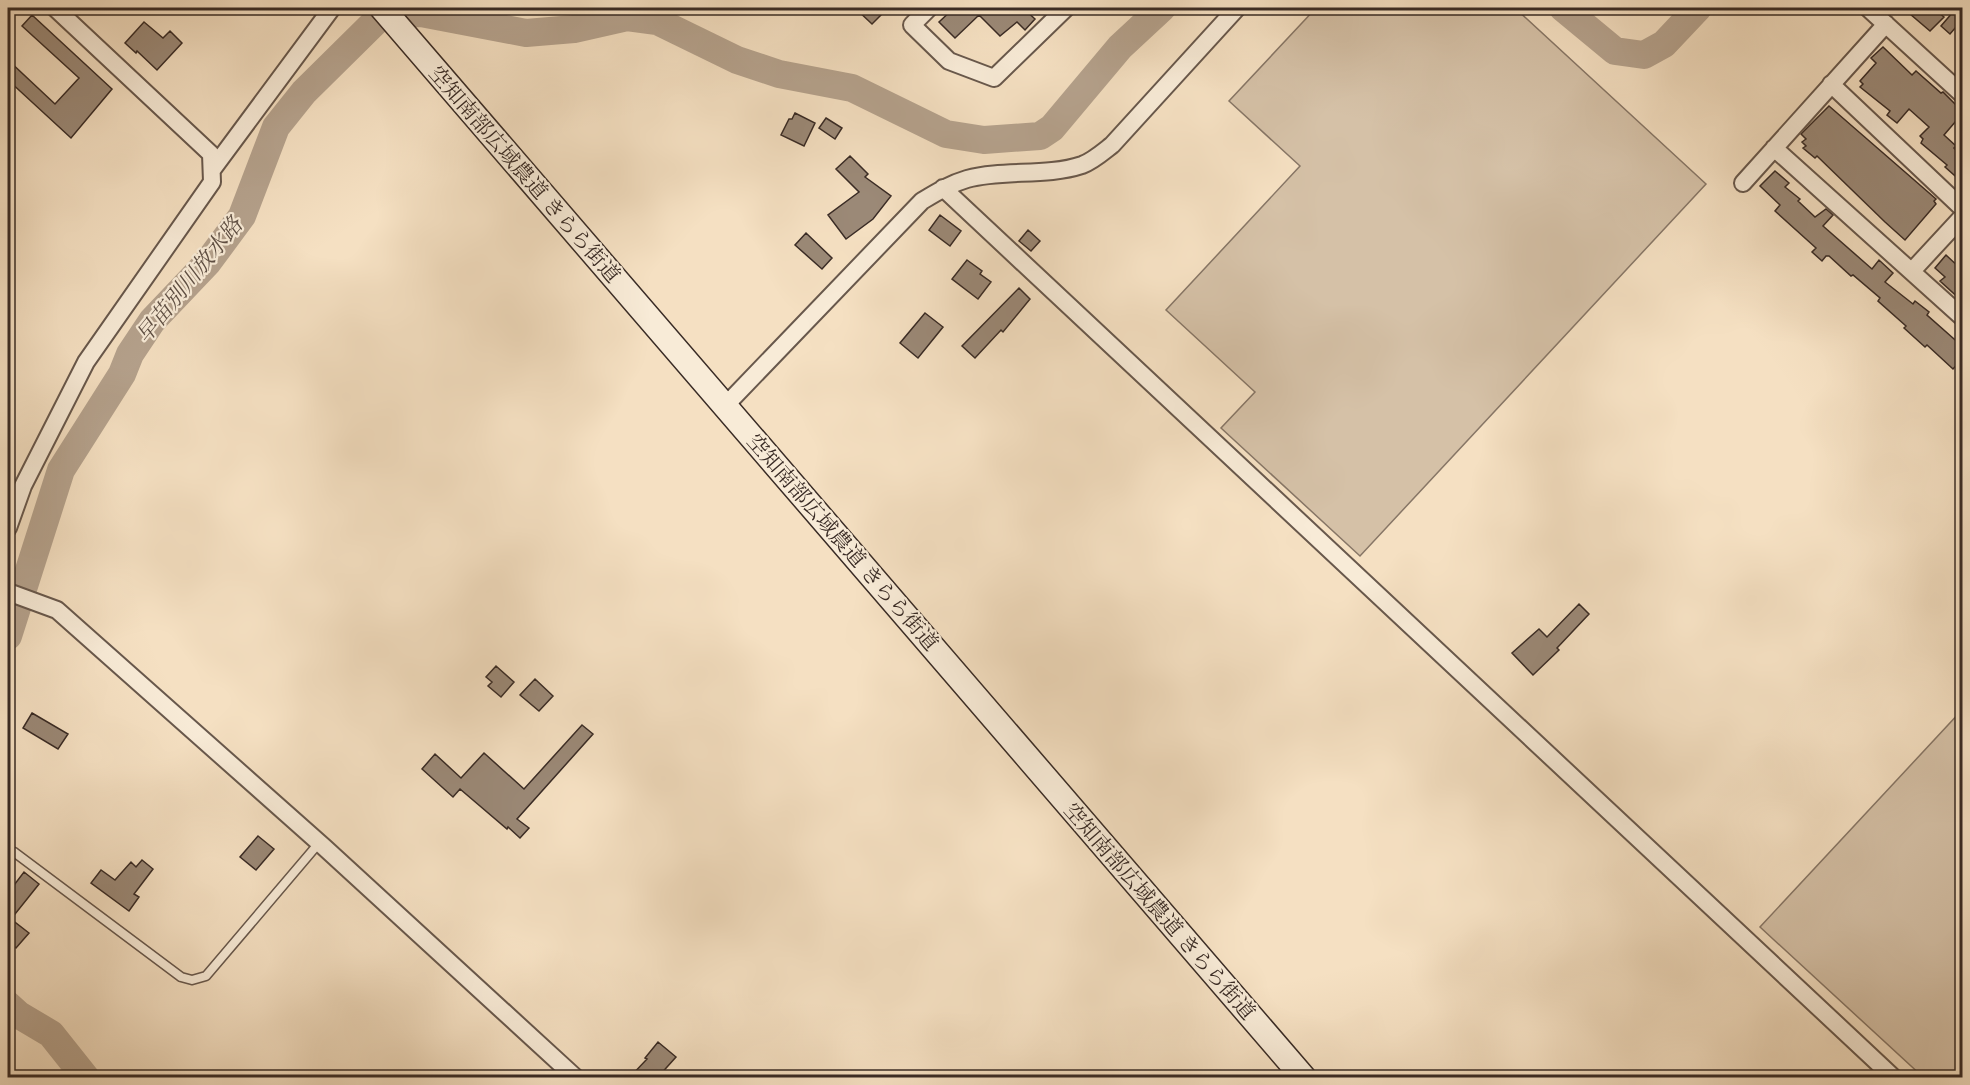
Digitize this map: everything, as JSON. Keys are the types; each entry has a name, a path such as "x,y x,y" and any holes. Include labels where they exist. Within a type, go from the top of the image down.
{"street":[{"path":"8,528 23,486 86,362 212,182 212,154 55,8"},
{"path":"212,170 332,8"},
{"name":"空知南部広域農道 きらら街道","path":"382,8 1304,1077"},
{"path":"929,8 912,25 949,61 994,78 1066,8"},
{"path":"725,406 922,201 943,188 969,178 1066,169 1083,165 1098,157 1112,145 1237,8"},
{"path":"1868,8 1962,94"},
{"path":"1743,183 1886,24"},
{"path":"1831,84 1962,208"},
{"path":"1774,148 1962,317"},
{"path":"943,188 1894,1077"},
{"path":"1912,271 1962,217"},
{"path":"8,592 57,610 319,843 576,1077"}],"lane":[{"path":"14,852 181,977 192,980 206,976 319,843"}],"shaded area":[{"path":"1316,8 1515,8 1706,184 1360,556 1221,428 1255,392 1166,310 1300,166 1229,101"},
{"path":"1962,710 1962,1077 1923,1077 1760,927"}],"building":[{"path":"855,8 888,8 872,24"},
{"path":"954,8 1023,8 1035,19 1025,30 1017,22 1000,36 979,15 955,38 939,22"},
{"path":"1903,8 1933,8 1944,17 1930,31"},
{"path":"1953,12 1962,20 1950,34 1941,26"},
{"path":"32,15 112,89 71,138 8,80 8,60 55,104 79,78 22,26"},
{"path":"144,22 163,38 170,31 182,43 157,70 125,43"},
{"path":"1883,47 1912,75 1916,71 1941,93 1943,92 1962,111 1944,135 1956,146 1954,148 1962,157 1962,182 1945,167 1947,165 1921,143 1923,139 1920,136 1929,127 1909,109 1897,123 1887,115 1890,111 1860,87 1863,84 1860,81 1876,63 1871,58"},
{"path":"1829,106 1936,199 1934,201 1936,204 1905,240 1817,156 1815,158 1803,148 1806,146 1802,142 1806,139 1801,134"},
{"path":"795,113 815,123 804,146 781,135 789,119 792,119"},
{"path":"826,118 842,128 835,139 819,128"},
{"path":"850,156 868,174 865,177 891,196 873,219 846,239 828,215 859,192 836,169"},
{"path":"1775,171 1789,183 1785,187 1800,199 1798,201 1815,217 1826,209 1833,215 1823,226 1872,269 1879,260 1893,273 1885,282 1913,304 1915,301 1929,312 1927,315 1962,346 1962,359 1953,369 1904,328 1906,326 1878,301 1880,298 1853,275 1851,276 1829,256 1822,261 1812,252 1816,248 1775,211 1780,205 1760,186"},
{"path":"940,215 961,231 950,246 929,230"},
{"path":"1028,230 1040,241 1031,251 1019,241"},
{"path":"806,233 832,258 822,269 795,245"},
{"path":"1946,255 1962,270 1962,301 1940,281 1945,277 1935,268"},
{"path":"967,260 982,271 980,274 991,282 978,299 952,279"},
{"path":"1019,288 1030,299 1003,332 1001,330 975,358 962,346"},
{"path":"925,313 943,327 918,358 900,343"},
{"path":"1579,604 1589,614 1557,648 1559,650 1533,675 1512,653 1539,629 1547,637"},
{"path":"496,666 514,682 501,697 488,686 492,682 486,677"},
{"path":"535,679 553,696 539,711 520,695"},
{"path":"32,713 68,734 58,749 23,728"},
{"path":"582,725 593,734 517,819 529,828 520,838 460,789 453,797 422,769 435,754 461,778 484,753 524,789"},
{"path":"258,836 274,849 256,870 240,857"},
{"path":"142,860 153,869 134,894 139,897 129,911 91,883 101,870 115,880 131,862 136,867"},
{"path":"24,872 39,884 11,919 29,933 16,948 8,941 8,893"},
{"path":"658,1042 676,1057 658,1077 630,1077 647,1059 645,1058"}],"waterway":[{"name":"早苗別川放水路","path":"8,636 61,470 122,374 130,354 152,321 208,262 242,216 276,127 304,92 383,14 421,13 526,33 574,29 627,17 657,21 737,60 779,74 852,88 946,134 984,140 1040,136 1052,128 1120,47 1162,8"},
{"path":"1563,8 1615,51 1644,55 1664,44 1698,8"},
{"name":"早苗別川放水路","path":"8,1005 19,1015 51,1034 86,1078"}]}
